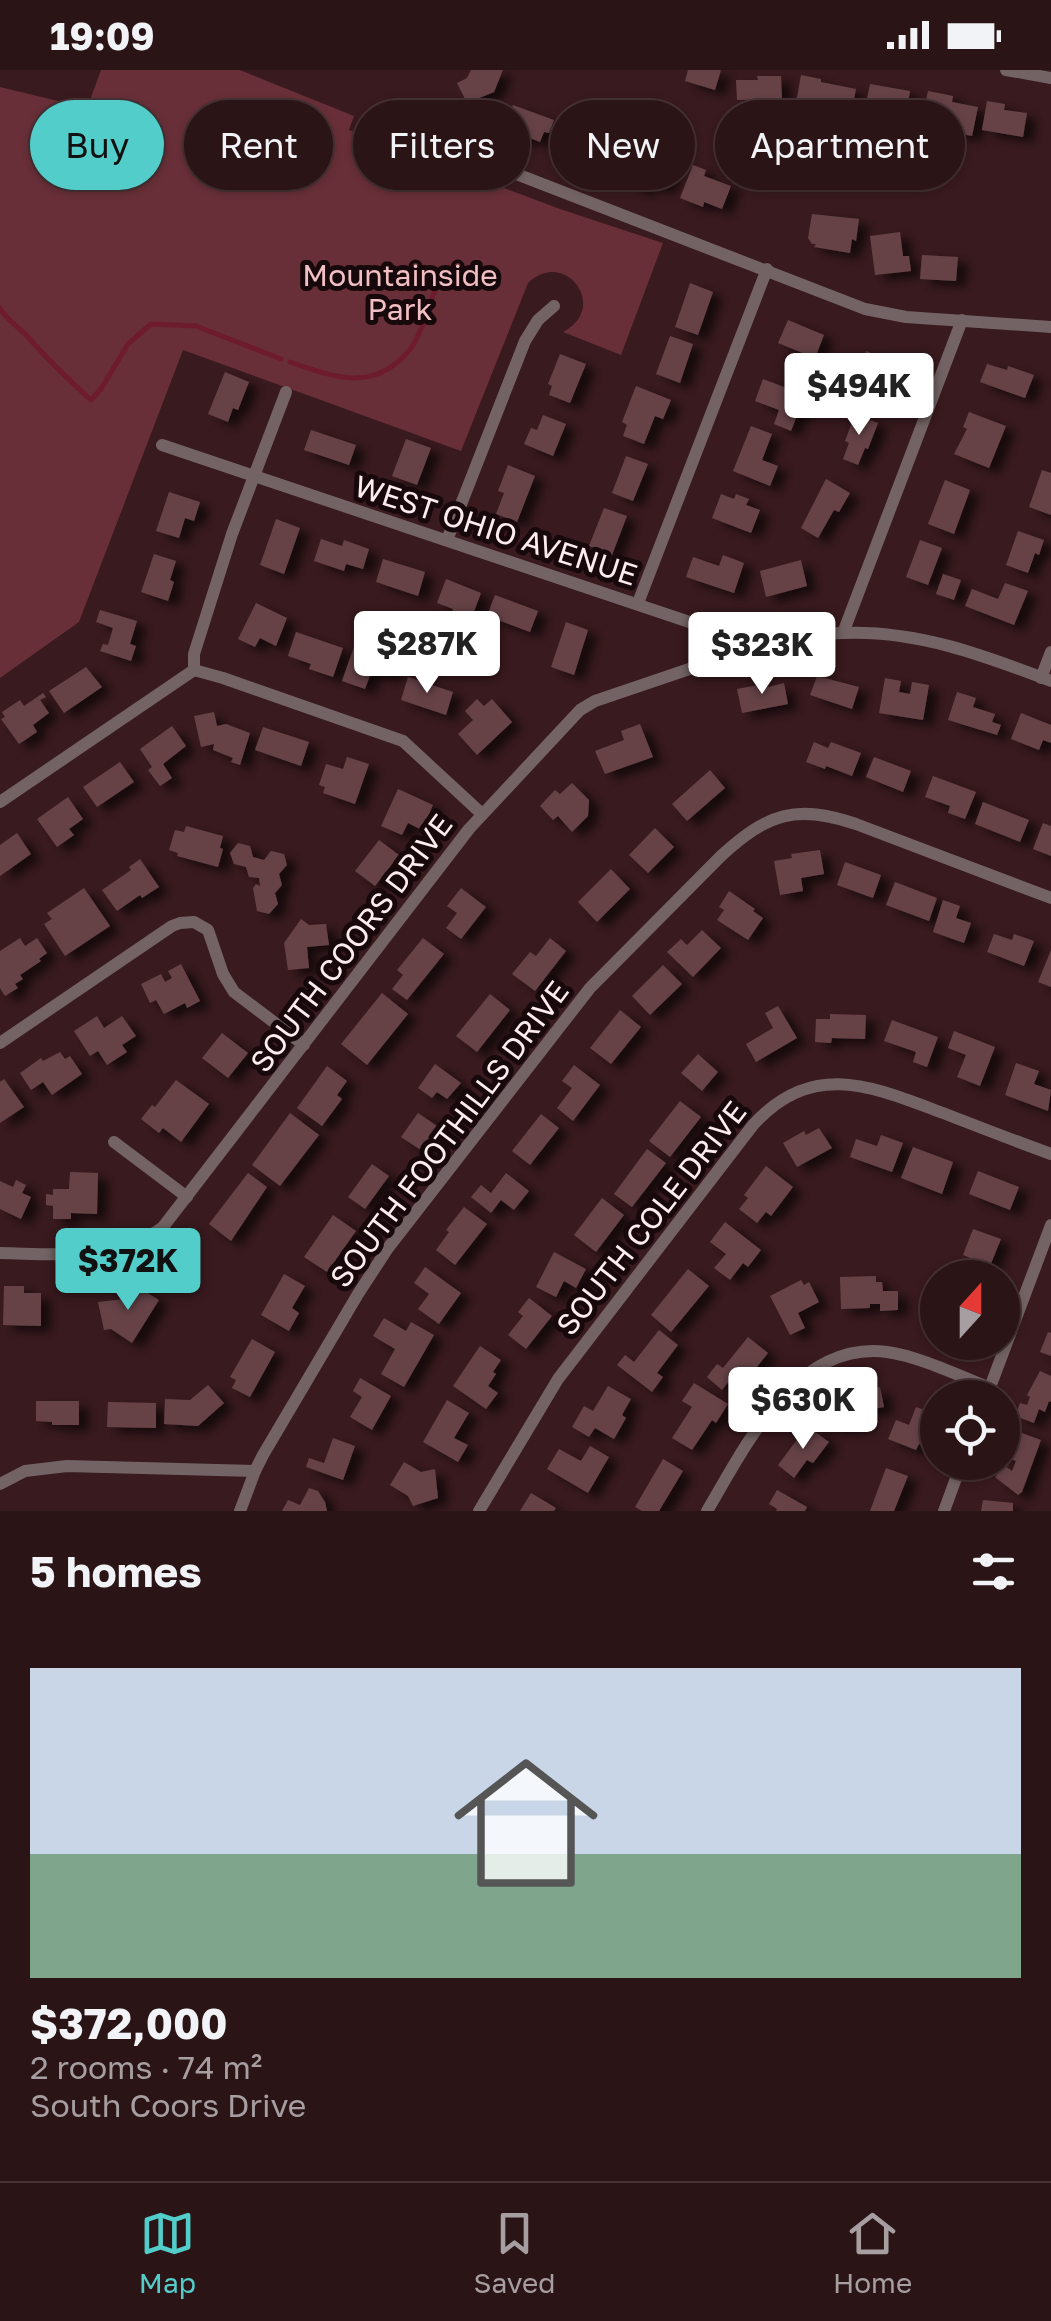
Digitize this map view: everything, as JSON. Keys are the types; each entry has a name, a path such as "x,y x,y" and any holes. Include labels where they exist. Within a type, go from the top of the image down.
{"street":[{"path":"1006,70 1051,78"},
{"path":"530,179 879,312 1051,327"},
{"path":"638,603 767,269"},
{"path":"447,540 525,341 538,320 554,306"},
{"path":"843,633 962,320"},
{"path":"194,670 199,637 286,392"},
{"name":"WEST OHIO AVENUE","path":"162,445 728,635 748,639 843,633 892,635 950,645 1046,679"},
{"name":"SOUTH COORS DRIVE","path":"0,1254 84,1255 115,1250 153,1234 171,1219 482,814 587,705 707,663 748,639"},
{"path":"1046,679 1051,652"},
{"path":"0,802 194,670 404,741 482,814"},
{"name":"SOUTH FOOTHILLS DRIVE","path":"240,1511 255,1471 377,1262 590,988 730,847 787,814 809,812 840,818 1051,898"},
{"path":"0,1042 172,926 188,922 208,930 223,974 234,992 304,1045"},
{"name":"SOUTH COLE DRIVE","path":"478,1511 558,1379 753,1125 773,1106 817,1086 857,1084 1051,1154"},
{"path":"114,1142 187,1197"},
{"path":"993,1380 1051,1225"},
{"path":"707,1511 745,1447 783,1396 800,1379 834,1358 863,1351 886,1352 916,1360 960,1380"},
{"path":"0,1484 26,1471 67,1466 255,1471"},
{"path":"944,1511 955,1480"}],"green space":[{"name":"Mountainside Park","path":"101,70 240,70 314,100 184,100 184,190 333,190 333,108 353,116 349,130 353,131 353,190 509,190 663,243 621,355 563,332 577,322 583,309 577,285 568,276 556,272 542,274 528,283 461,451 183,350 79,622 0,678 0,87 54,100 30,100 30,190 164,190 164,100 90,100"}],"building":[{"path":"471,70 503,70 494,92 474,100 466,100 457,83 467,78"},
{"path":"688,70 721,70 715,90 685,81"},
{"path":"801,75 856,89 854,100 797,100"},
{"path":"757,76 781,76 782,99 737,100 736,80 758,80"},
{"path":"870,84 910,91 908,100 867,100"},
{"path":"928,91 953,96 952,100 926,100"},
{"path":"987,101 1005,104 1004,110 1027,113 1023,137 982,130"},
{"path":"965,104 978,107 972,136 965,135"},
{"path":"530,111 550,119 549,133 544,132 540,142 530,138"},
{"path":"695,166 706,170 704,176 715,180 715,190 729,190 722,209 680,198 683,190 695,190"},
{"path":"812,214 859,219 850,253 814,247 816,244 808,238"},
{"path":"900,232 903,256 909,256 911,271 875,275 870,236"},
{"path":"922,255 958,257 956,281 920,279"},
{"path":"690,283 713,292 698,335 675,327"},
{"path":"788,320 824,335 815,358 778,343"},
{"path":"670,336 693,344 680,383 656,374"},
{"path":"866,351 900,365 890,388 883,385 877,401 857,392 863,376 857,374"},
{"path":"560,354 586,364 570,403 549,395 552,386 548,384"},
{"path":"987,364 1034,375 1025,398 980,382"},
{"path":"225,372 249,382 238,410 233,408 228,422 208,414"},
{"path":"763,379 805,395 791,431 774,424 779,410 755,401"},
{"path":"636,386 671,400 663,419 655,416 644,444 623,436 627,425 622,422"},
{"path":"969,412 1006,426 989,468 954,454 967,429 963,427"},
{"path":"855,414 878,423 858,465 843,459"},
{"path":"543,415 566,424 553,456 524,444 531,428 537,430"},
{"path":"751,426 772,434 762,460 778,466 770,486 733,471"},
{"path":"311,430 356,445 349,465 304,450"},
{"path":"406,439 431,448 417,485 392,476"},
{"path":"626,456 648,464 633,501 612,493"},
{"path":"508,465 535,476 517,522 496,514 504,493 498,491"},
{"path":"1042,470 1051,473 1051,515 1029,507"},
{"path":"826,479 850,493 839,512 834,510 818,538 801,528"},
{"path":"945,480 970,490 954,534 928,524"},
{"path":"169,492 200,502 194,521 185,518 179,538 156,531"},
{"path":"721,494 749,499 746,505 760,510 751,533 712,518"},
{"path":"604,508 627,516 612,555 589,546"},
{"path":"276,519 300,528 284,574 260,565"},
{"path":"1018,531 1044,540 1028,573 1006,565"},
{"path":"321,539 342,546 344,540 369,549 363,569 346,564 344,571 314,561"},
{"path":"920,540 942,548 928,585 906,577"},
{"path":"154,554 176,561 168,601 141,592"},
{"path":"723,555 744,563 734,593 686,577 693,557 719,566"},
{"path":"383,559 425,572 418,596 376,582"},
{"path":"801,560 807,586 766,597 760,571"},
{"path":"943,574 961,580 954,600 936,594"},
{"path":"446,579 481,593 467,630 448,623 453,609 437,603"},
{"path":"1005,583 1028,591 1014,625 965,606 972,589 998,599"},
{"path":"495,595 538,611 530,632 487,616"},
{"path":"256,603 287,618 276,646 260,638 255,647 238,639"},
{"path":"100,610 137,621 130,644 136,646 131,661 100,651 103,644 108,645 113,628 96,622"},
{"path":"566,622 588,630 574,675 551,667"},
{"path":"296,632 343,648 333,677 288,656"},
{"path":"355,644 396,658 390,676 372,670 365,689 342,681"},
{"path":"86,667 102,687 64,713 49,691"},
{"path":"817,676 859,687 852,709 810,695"},
{"path":"408,677 453,692 446,715 401,700"},
{"path":"885,678 901,681 899,692 910,694 912,682 929,685 923,720 879,713"},
{"path":"784,683 788,704 742,713 737,689"},
{"path":"957,692 976,698 973,707 995,714 992,722 1001,725 997,735 948,720"},
{"path":"43,693 46,697 40,700 49,713 33,725 37,732 19,744 1,719 5,717 2,712 20,700 24,706"},
{"path":"477,699 484,706 492,699 512,722 477,755 458,734 473,720 465,711"},
{"path":"214,712 217,726 226,724 250,733 240,765 213,750 214,744 201,747 194,716"},
{"path":"1021,713 1051,725 1051,743 1043,740 1039,750 1011,739"},
{"path":"640,724 653,757 605,774 595,751 624,740 621,731"},
{"path":"172,726 186,746 163,764 172,778 160,786 140,749"},
{"path":"263,727 309,742 301,766 255,750"},
{"path":"814,742 828,748 831,742 861,753 852,776 806,762"},
{"path":"347,757 369,764 355,804 323,793 325,787 319,785 326,764 343,769"},
{"path":"874,757 911,771 903,792 866,777"},
{"path":"120,762 134,782 97,807 83,787"},
{"path":"710,770 725,788 687,821 672,804"},
{"path":"933,776 976,792 965,819 948,813 950,806 925,797"},
{"path":"572,783 589,800 588,816 572,832 558,816 553,820 540,806 555,790 560,794"},
{"path":"398,789 433,805 422,830 408,823 402,835 381,826"},
{"path":"68,797 83,819 69,829 74,835 57,847 37,819"},
{"path":"983,802 1029,820 1020,842 975,824"},
{"path":"1043,823 1051,826 1051,856 1033,849"},
{"path":"186,826 223,836 218,867 177,856 169,850 175,830 184,832"},
{"path":"655,828 674,847 648,873 629,855"},
{"path":"17,833 31,854 0,876 0,845"},
{"path":"379,840 399,855 375,886 355,871"},
{"path":"238,843 250,846 253,857 264,860 271,851 284,854 287,865 279,874 282,885 275,893 278,904 269,914 257,911 253,888 256,884 260,886 259,878 249,877 246,867 234,864 230,853"},
{"path":"820,850 824,874 801,878 803,891 780,895 774,861"},
{"path":"140,859 159,887 117,911 102,890"},
{"path":"845,862 881,875 873,898 837,885"},
{"path":"611,869 630,889 597,922 578,902"},
{"path":"895,882 937,898 929,921 886,905"},
{"path":"84,888 110,926 65,956 44,924 52,919 47,913"},
{"path":"461,888 486,907 461,939 446,928 457,913 447,906"},
{"path":"729,891 763,918 748,940 717,920 724,910 719,907"},
{"path":"943,900 960,906 956,918 971,923 964,943 933,932"},
{"path":"301,919 309,925 326,924 329,945 307,947 309,968 288,970 284,943"},
{"path":"702,930 721,948 693,977 667,952 681,939 687,945"},
{"path":"994,934 1012,940 1014,934 1034,941 1024,966 987,952"},
{"path":"20,938 25,946 37,938 47,953 20,975 23,979 15,984 18,988 5,996 0,988 0,951"},
{"path":"423,938 444,954 407,1000 392,989 403,975 397,970"},
{"path":"550,938 566,951 535,991 512,974 530,952 536,956"},
{"path":"1051,950 1051,987 1038,982"},
{"path":"181,964 200,1001 187,1008 185,1003 164,1014 156,1000 150,1003 141,984 161,974 165,982 172,978 168,971"},
{"path":"663,965 682,984 650,1015 632,996"},
{"path":"382,993 408,1014 367,1065 341,1044"},
{"path":"490,994 510,1010 477,1052 456,1036"},
{"path":"778,1006 797,1038 756,1062 746,1044 773,1028 765,1013"},
{"path":"620,1010 641,1027 611,1064 590,1048"},
{"path":"830,1014 866,1015 865,1039 815,1042 816,1019 830,1019"},
{"path":"97,1016 104,1028 122,1016 136,1036 122,1045 127,1052 107,1065 98,1051 90,1056 74,1031"},
{"path":"892,1020 938,1037 927,1067 913,1062 916,1052 884,1041"},
{"path":"954,1031 995,1047 980,1086 957,1077 966,1055 948,1048"},
{"path":"222,1033 248,1053 228,1078 202,1058"},
{"path":"60,1052 65,1059 70,1056 82,1074 52,1095 43,1082 31,1090 20,1073 41,1058 43,1061"},
{"path":"698,1054 718,1072 702,1091 681,1073"},
{"path":"1016,1063 1039,1071 1034,1084 1051,1090 1048,1111 1005,1095"},
{"path":"435,1064 461,1083 447,1099 437,1092 432,1098 418,1088"},
{"path":"574,1065 600,1085 573,1121 557,1108 572,1088 562,1081"},
{"path":"327,1066 347,1081 337,1095 342,1099 322,1126 297,1108"},
{"path":"4,1079 24,1107 0,1123 0,1082"},
{"path":"176,1080 209,1104 181,1142 163,1128 159,1133 141,1119"},
{"path":"680,1101 701,1117 670,1157 649,1141"},
{"path":"290,1113 319,1135 280,1186 252,1165"},
{"path":"418,1113 440,1128 424,1152 401,1137"},
{"path":"541,1114 559,1128 530,1165 512,1151"},
{"path":"819,1128 832,1148 797,1167 783,1143"},
{"path":"881,1135 903,1143 892,1172 850,1157 856,1139 877,1146"},
{"path":"913,1147 953,1162 942,1194 901,1178"},
{"path":"647,1149 666,1163 632,1207 614,1194"},
{"path":"372,1164 389,1176 365,1209 348,1197"},
{"path":"766,1166 793,1187 771,1216 766,1212 757,1223 739,1209 748,1198 744,1195"},
{"path":"978,1171 1019,1187 1010,1210 969,1194"},
{"path":"70,1172 98,1173 97,1214 71,1213 71,1219 53,1219 53,1206 46,1205 46,1194 53,1195 53,1189 69,1189"},
{"path":"248,1173 267,1187 231,1241 209,1224"},
{"path":"506,1173 529,1191 514,1210 501,1200 491,1213 471,1197 481,1185 491,1193"},
{"path":"16,1180 26,1185 22,1193 31,1197 21,1219 0,1209 0,1181 13,1187"},
{"path":"602,1198 624,1215 596,1252 574,1235"},
{"path":"464,1207 487,1224 455,1265 436,1250"},
{"path":"333,1215 356,1231 327,1272 304,1257"},
{"path":"725,1222 761,1250 748,1267 743,1263 730,1280 714,1268 726,1254 710,1242"},
{"path":"973,1229 1001,1239 992,1260 963,1255"},
{"path":"554,1252 586,1269 576,1288 564,1281 556,1297 536,1287"},
{"path":"425,1267 461,1293 439,1324 418,1309 429,1294 414,1283"},
{"path":"688,1269 709,1286 671,1332 651,1315"},
{"path":"284,1274 305,1286 292,1308 299,1313 289,1331 261,1315"},
{"path":"876,1276 883,1291 898,1291 898,1310 880,1311 880,1304 841,1309 840,1277"},
{"path":"801,1280 804,1285 809,1282 819,1302 798,1313 805,1328 790,1335 770,1296"},
{"path":"133,1284 159,1300 132,1343 111,1329 104,1330 98,1302 124,1299"},
{"path":"4,1286 24,1286 24,1293 41,1293 41,1326 3,1325"},
{"path":"529,1298 552,1316 526,1349 508,1335 523,1316 518,1312"},
{"path":"384,1318 406,1331 411,1322 434,1335 404,1387 381,1374 395,1349 373,1336"},
{"path":"659,1330 678,1345 657,1373 663,1377 652,1392 617,1365 625,1355 634,1362"},
{"path":"1048,1332 1051,1333 1051,1356 1040,1352"},
{"path":"748,1337 768,1353 741,1387 731,1379 722,1390 707,1377 717,1364 723,1368"},
{"path":"252,1339 275,1352 250,1397 232,1388 236,1380 230,1377"},
{"path":"480,1346 501,1360 488,1386 498,1393 486,1409 453,1386"},
{"path":"1040,1371 1051,1376 1051,1402 1045,1412 1039,1409 1034,1423 1020,1418 1020,1403 1027,1405 1027,1395"},
{"path":"360,1378 391,1396 372,1430 350,1417 362,1397 353,1391"},
{"path":"694,1383 728,1404 692,1450 672,1438 692,1407 682,1401"},
{"path":"208,1385 224,1403 198,1426 164,1424 165,1399 190,1400"},
{"path":"608,1386 631,1399 614,1439 595,1428 589,1437 572,1427 584,1406 593,1411"},
{"path":"880,1387 884,1407 862,1411 864,1420 834,1426 827,1398"},
{"path":"447,1400 469,1413 454,1438 468,1445 458,1462 423,1442"},
{"path":"36,1401 79,1401 79,1425 36,1421"},
{"path":"108,1402 156,1403 156,1428 107,1427"},
{"path":"916,1407 920,1408 920,1444 916,1450 888,1439 896,1420 909,1425"},
{"path":"810,1428 829,1442 813,1463 807,1460 794,1478 778,1465"},
{"path":"1020,1432 1041,1440 1018,1495 999,1480 1020,1480"},
{"path":"333,1438 355,1446 343,1480 306,1467 309,1458 324,1463"},
{"path":"590,1446 609,1457 588,1493 547,1469 559,1449 581,1461"},
{"path":"663,1459 683,1471 659,1511 642,1511 635,1507"},
{"path":"404,1462 421,1472 435,1469 438,1498 413,1506 408,1496 390,1485"},
{"path":"886,1468 908,1476 894,1511 870,1511"},
{"path":"309,1488 318,1491 327,1511 282,1511 288,1500 300,1505"},
{"path":"777,1490 807,1507 805,1511 776,1511 769,1504"},
{"path":"531,1493 556,1508 554,1511 520,1511"},
{"path":"983,1500 1013,1503 1013,1511 981,1511"}],"waterway":[{"path":"290,362 355,378 384,371 415,342 435,290"},
{"path":"0,308 91,400 128,344 151,324 196,326 281,359"}]}
